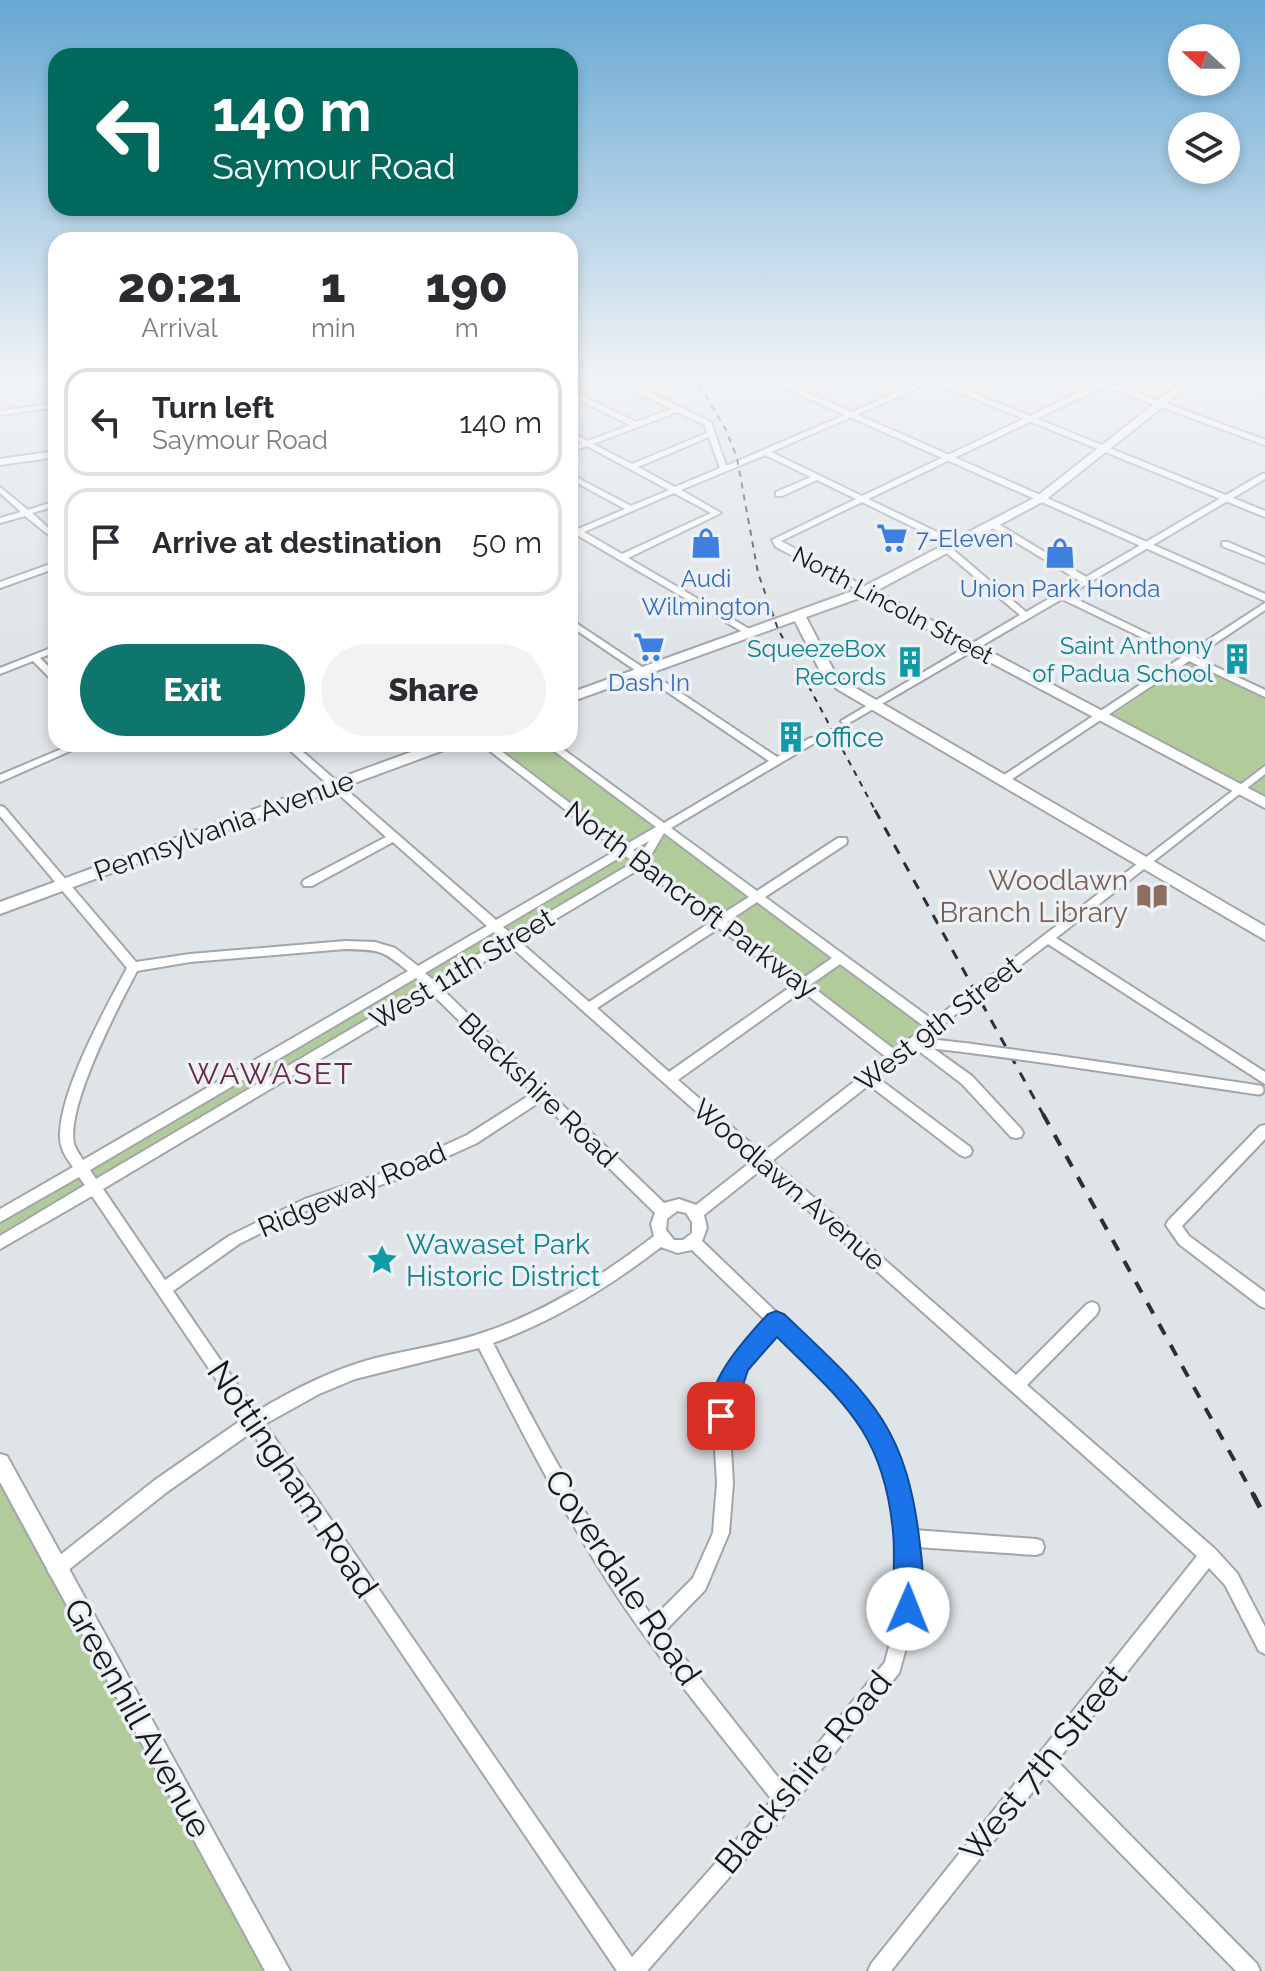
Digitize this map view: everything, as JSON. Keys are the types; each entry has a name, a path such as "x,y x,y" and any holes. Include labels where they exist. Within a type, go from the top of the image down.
{"main road":[{"path":"578,695 866,591 1040,499 1082,466"},
{"name":"North Lincoln Street","path":"866,591 1265,803"},
{"path":"798,614 831,677 872,706 1143,864 1262,929"},
{"name":"Pennsylvania Avenue","path":"0,908 425,752"}],"street":[{"path":"723,466 724,470"},
{"path":"578,529 733,466"},
{"path":"794,466 951,546 1026,616"},
{"path":"861,499 930,466"},
{"path":"965,466 1265,598"},
{"path":"1147,466 1265,514"},
{"path":"622,557 717,514 632,467"},
{"path":"846,721 1265,476"},
{"path":"779,494 817,477"},
{"path":"578,480 631,509"},
{"path":"0,489 48,532"},
{"name":"North Lincoln Street","path":"861,499 776,541 866,591"},
{"path":"0,521 48,506"},
{"path":"992,524 1086,581"},
{"path":"578,534 748,632"},
{"path":"1225,544 1265,561"},
{"path":"0,585 48,568"},
{"path":"1061,595 1265,694"},
{"path":"1002,781 1265,606"},
{"path":"578,627 776,761"},
{"path":"0,671 48,652"},
{"path":"34,657 48,671"},
{"name":"West 11th Street","path":"0,1216 813,740"},
{"path":"0,779 62,752"},
{"name":"Woodlawn Avenue","path":"297,752 1209,1555 1231,1579 1265,1645"},
{"name":"North Bancroft Parkway","path":"496,752 896,1057"},
{"name":"North Bancroft Parkway","path":"561,752 934,1027"},
{"name":"West 9th Street","path":"696,1213 1265,769"},
{"path":"0,809 133,967"},
{"name":"West 11th Street","path":"0,1243 641,863 663,827"},
{"path":"308,883 394,837"},
{"path":"588,1008 842,841"},
{"path":"1048,938 1262,1084"},
{"name":"Blackshire Road","path":"133,967 190,958 345,945 375,946 391,951 416,971 664,1212"},
{"path":"669,1079 840,958"},
{"name":"Nottingham Road","path":"133,967 101,1029 66,1124 66,1141 81,1168 254,1423 631,1971"},
{"path":"915,1042 1262,1084"},
{"path":"915,1042 967,1080 1016,1133"},
{"path":"869,1078 965,1151"},
{"name":"Ridgeway Road","path":"164,1289 234,1240 310,1203 393,1175 472,1139 542,1094"},
{"path":"1265,1130 1173,1225 1184,1240 1265,1301"},
{"path":"681,1207 696,1213 702,1229 694,1242 676,1246 662,1238 657,1223 664,1212 681,1207"},
{"path":"56,1569 170,1480 254,1423 296,1399 354,1372 483,1340 587,1292 662,1238"},
{"name":"Blackshire Road","path":"631,1971 784,1800 893,1667 908,1609 904,1508 892,1460 876,1426 842,1385 694,1242"},
{"path":"1017,1385 1092,1309"},
{"path":"652,1631 699,1584 721,1533 725,1483 721,1416 727,1389 739,1363 776,1321"},
{"name":"Coverdale Road","path":"483,1340 552,1474 652,1631 784,1800"},
{"name":"Greenhill Avenue","path":"0,1463 278,1971"},
{"path":"907,1538 1036,1547"},
{"name":"West 7th Street","path":"879,1970 1209,1555"},
{"path":"1044,1762 1250,1971"}],"green space":[{"path":"1190,662 1265,698 1265,797 1111,716"},
{"path":"496,752 561,752 934,1027 896,1057 641,863 0,1243 0,1216 623,849"},
{"path":"0,1456 267,1971 0,1971"}],"railway":[{"path":"738,466 758,573 778,629 876,812"},
{"path":"875,810 1044,1116"},
{"path":"1043,1114 1254,1496"},
{"path":"1253,1494 1265,1517"}],"place":[{"name":"7-Eleven","path":"892,538"},
{"name":"Audi Wilmington","path":"706,543"},
{"name":"Union Park Honda","path":"1060,553"},
{"name":"Dash In","path":"649,647"},
{"name":"Saint Anthony of Padua School","path":"1237,659"},
{"name":"SqueezeBox Records","path":"910,662"},
{"name":"office","path":"791,737"},
{"name":"Woodlawn Branch Library","path":"1152,896"},
{"name":"Wawaset Park Historic District","path":"382,1260"}],"district":[{"name":"WAWASET","path":"271,1073"}],"route":[{"path":"721,1416 727,1389 739,1363 776,1321 842,1385 876,1426 892,1460 904,1508 909,1560 908,1609"}]}
